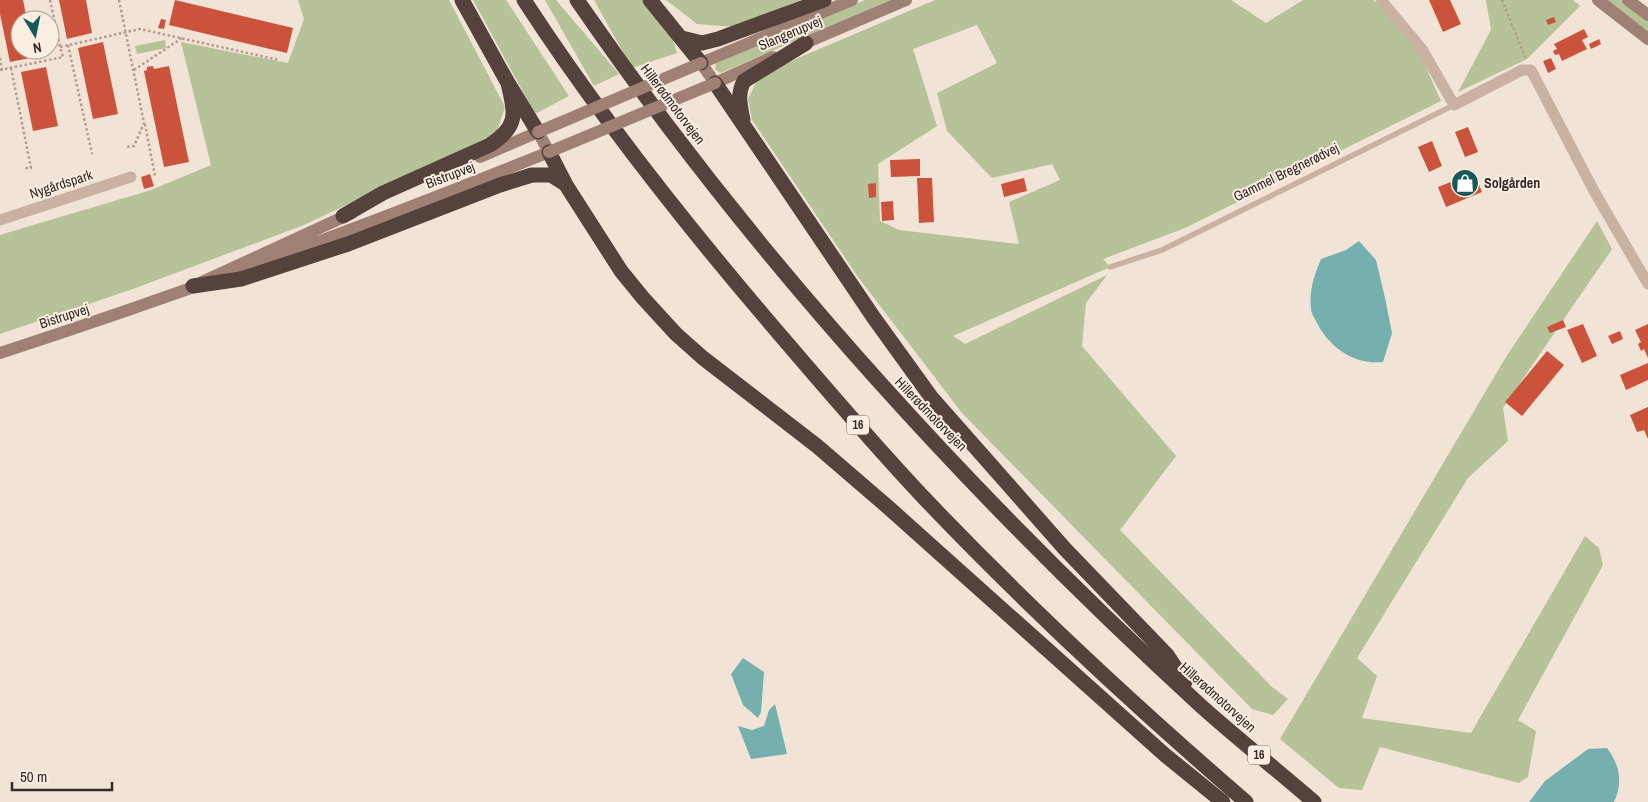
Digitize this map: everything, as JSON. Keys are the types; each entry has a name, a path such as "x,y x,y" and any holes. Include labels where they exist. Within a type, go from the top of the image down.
{"highway":[{"path":"462,0 508,83 538,132"},
{"name":"16","path":"524,0 625,144 708,250 843,409 925,499 1018,594 1172,738 1246,802"},
{"name":"Hillerødmotorvejen","path":"577,0 668,126 742,220 862,364 1050,564 1203,708 1314,802"},
{"path":"650,0 701,63"},
{"path":"682,38 702,43 743,32 824,0"},
{"path":"744,126 739,99 740,89 744,81 754,72 806,42"},
{"path":"714,82 874,318 931,397 1065,549 1167,655 1203,708"},
{"path":"344,216 383,193 490,145 504,136 512,126 514,115 508,83"},
{"path":"549,152 566,185 621,270 643,298 676,334 703,358 838,464 1165,755 1223,802"},
{"path":"193,286 241,279 348,244 500,185 532,175 551,175 566,185"}],"main road":[{"name":"Slangerupvej","path":"701,63 852,0"},
{"name":"Slangerupvej","path":"714,82 906,0"},
{"path":"1598,0 1648,39"},
{"path":"1628,0 1648,15"},
{"path":"701,63 714,82"},
{"name":"Bistrupvej","path":"193,286 344,216 701,63"},
{"name":"Bistrupvej","path":"0,353 93,323 446,193 549,152 714,82"},
{"path":"538,132 549,152"}],"street":[{"path":"1381,0 1422,49 1454,105"},
{"name":"Gammel Bregnerødvej","path":"1454,105 1522,70 1531,70"},
{"path":"1531,70 1594,191 1648,284"},
{"name":"Nygårdspark","path":"0,220 131,177"}],"lane":[{"name":"Gammel Bregnerødvej","path":"1110,267 1162,250 1454,105"}],"path":[{"path":"119,0 156,176"},
{"path":"1502,0 1531,70"},
{"path":"62,57 60,47 140,29 279,60"},
{"path":"134,70 182,38"},
{"path":"68,45 92,154"},
{"path":"0,58 1,70 71,55"},
{"path":"11,68 31,168 25,168"},
{"path":"125,147 134,146 144,123"}],"green space":[{"path":"298,0 449,0 505,107 496,134 304,225 130,290 0,334 0,235 151,190 211,165 181,42 288,63 304,19"},
{"path":"473,0 506,0 569,96 535,114"},
{"path":"545,0 556,0 619,74 594,86"},
{"path":"594,0 642,0 672,37 677,53 632,68"},
{"path":"666,0 801,0 734,27 697,24"},
{"path":"865,0 890,0 723,72 720,73 715,69 716,63"},
{"path":"935,0 1231,0 1266,23 1303,0 1373,0 1386,11 1421,56 1441,101 1185,228 1103,259 1110,267 953,336 965,344 1107,275 1086,303 1082,346 1176,456 1120,530 1272,687 1288,699 1273,715 1252,709 962,413 858,277 752,120 748,99 760,74","holes":["977,25 997,63 937,93 947,131 992,178 1052,164 1060,180 1009,202 1019,244 899,230 880,221 878,164 937,126 913,49"]},
{"path":"1486,0 1573,0 1580,6 1527,59 1458,92 1491,30"},
{"path":"1604,0 1621,0 1648,21 1648,33"},
{"path":"165,40 166,48 137,54 135,46"},
{"path":"1597,221 1612,249 1503,408 1508,441 1468,478 1357,658 1377,676 1362,718 1471,733 1585,536 1599,548 1603,565 1518,720 1536,731 1528,777 1519,783 1380,747 1362,790 1339,788 1280,739 1506,357"}],"water":[{"path":"1359,241 1376,260 1392,333 1383,362 1362,361 1344,353 1322,332 1311,311 1311,289 1321,259 1346,250"},
{"path":"743,658 764,672 761,712 758,718 743,705 731,674"},
{"path":"775,704 787,754 751,759 738,726 752,730 764,726 769,710"},
{"path":"1607,748 1615,761 1619,774 1619,788 1614,802 1529,802 1545,781 1588,749"}],"building":[{"path":"0,0 23,0 25,10 10,10 10,60 20,60 10,62 0,14"},
{"path":"59,0 86,0 92,33 67,39"},
{"path":"175,0 293,28 287,53 169,25"},
{"path":"1429,0 1450,0 1461,24 1443,32"},
{"path":"1554,17 1556,22 1548,25 1546,20"},
{"path":"161,19 166,20 164,29 158,28"},
{"path":"1584,29 1588,37 1582,40 1587,49 1562,61 1559,54 1555,55 1553,51 1557,49 1554,44"},
{"path":"1599,39 1601,44 1591,49 1589,44"},
{"path":"103,42 118,114 93,119 78,48"},
{"path":"1551,58 1556,69 1548,73 1543,61"},
{"path":"153,66 154,69 169,66 189,162 164,167 144,71 147,70 147,67"},
{"path":"46,67 58,126 33,131 21,72"},
{"path":"1468,127 1478,152 1465,157 1455,132"},
{"path":"1432,141 1442,166 1429,172 1418,147"},
{"path":"920,159 920,176 891,177 890,160"},
{"path":"1474,173 1482,192 1446,207 1438,187"},
{"path":"150,174 154,186 144,189 141,177"},
{"path":"917,178 932,178 934,222 919,223"},
{"path":"1024,178 1027,191 1004,197 1001,184"},
{"path":"876,183 876,197 869,198 868,184"},
{"path":"893,201 894,220 882,221 881,202"},
{"path":"1563,320 1566,327 1550,333 1547,327"},
{"path":"1583,324 1597,356 1582,363 1567,330"},
{"path":"1648,324 1648,358 1644,349 1641,351 1638,344 1641,342 1635,330"},
{"path":"1620,331 1623,339 1612,344 1608,336"},
{"path":"1547,351 1564,365 1522,416 1505,402"},
{"path":"1648,363 1648,380 1626,390 1620,375"},
{"path":"1648,407 1648,439 1644,430 1637,432 1630,415"}],"place":[{"name":"Solgården","path":"1465,183"}]}
